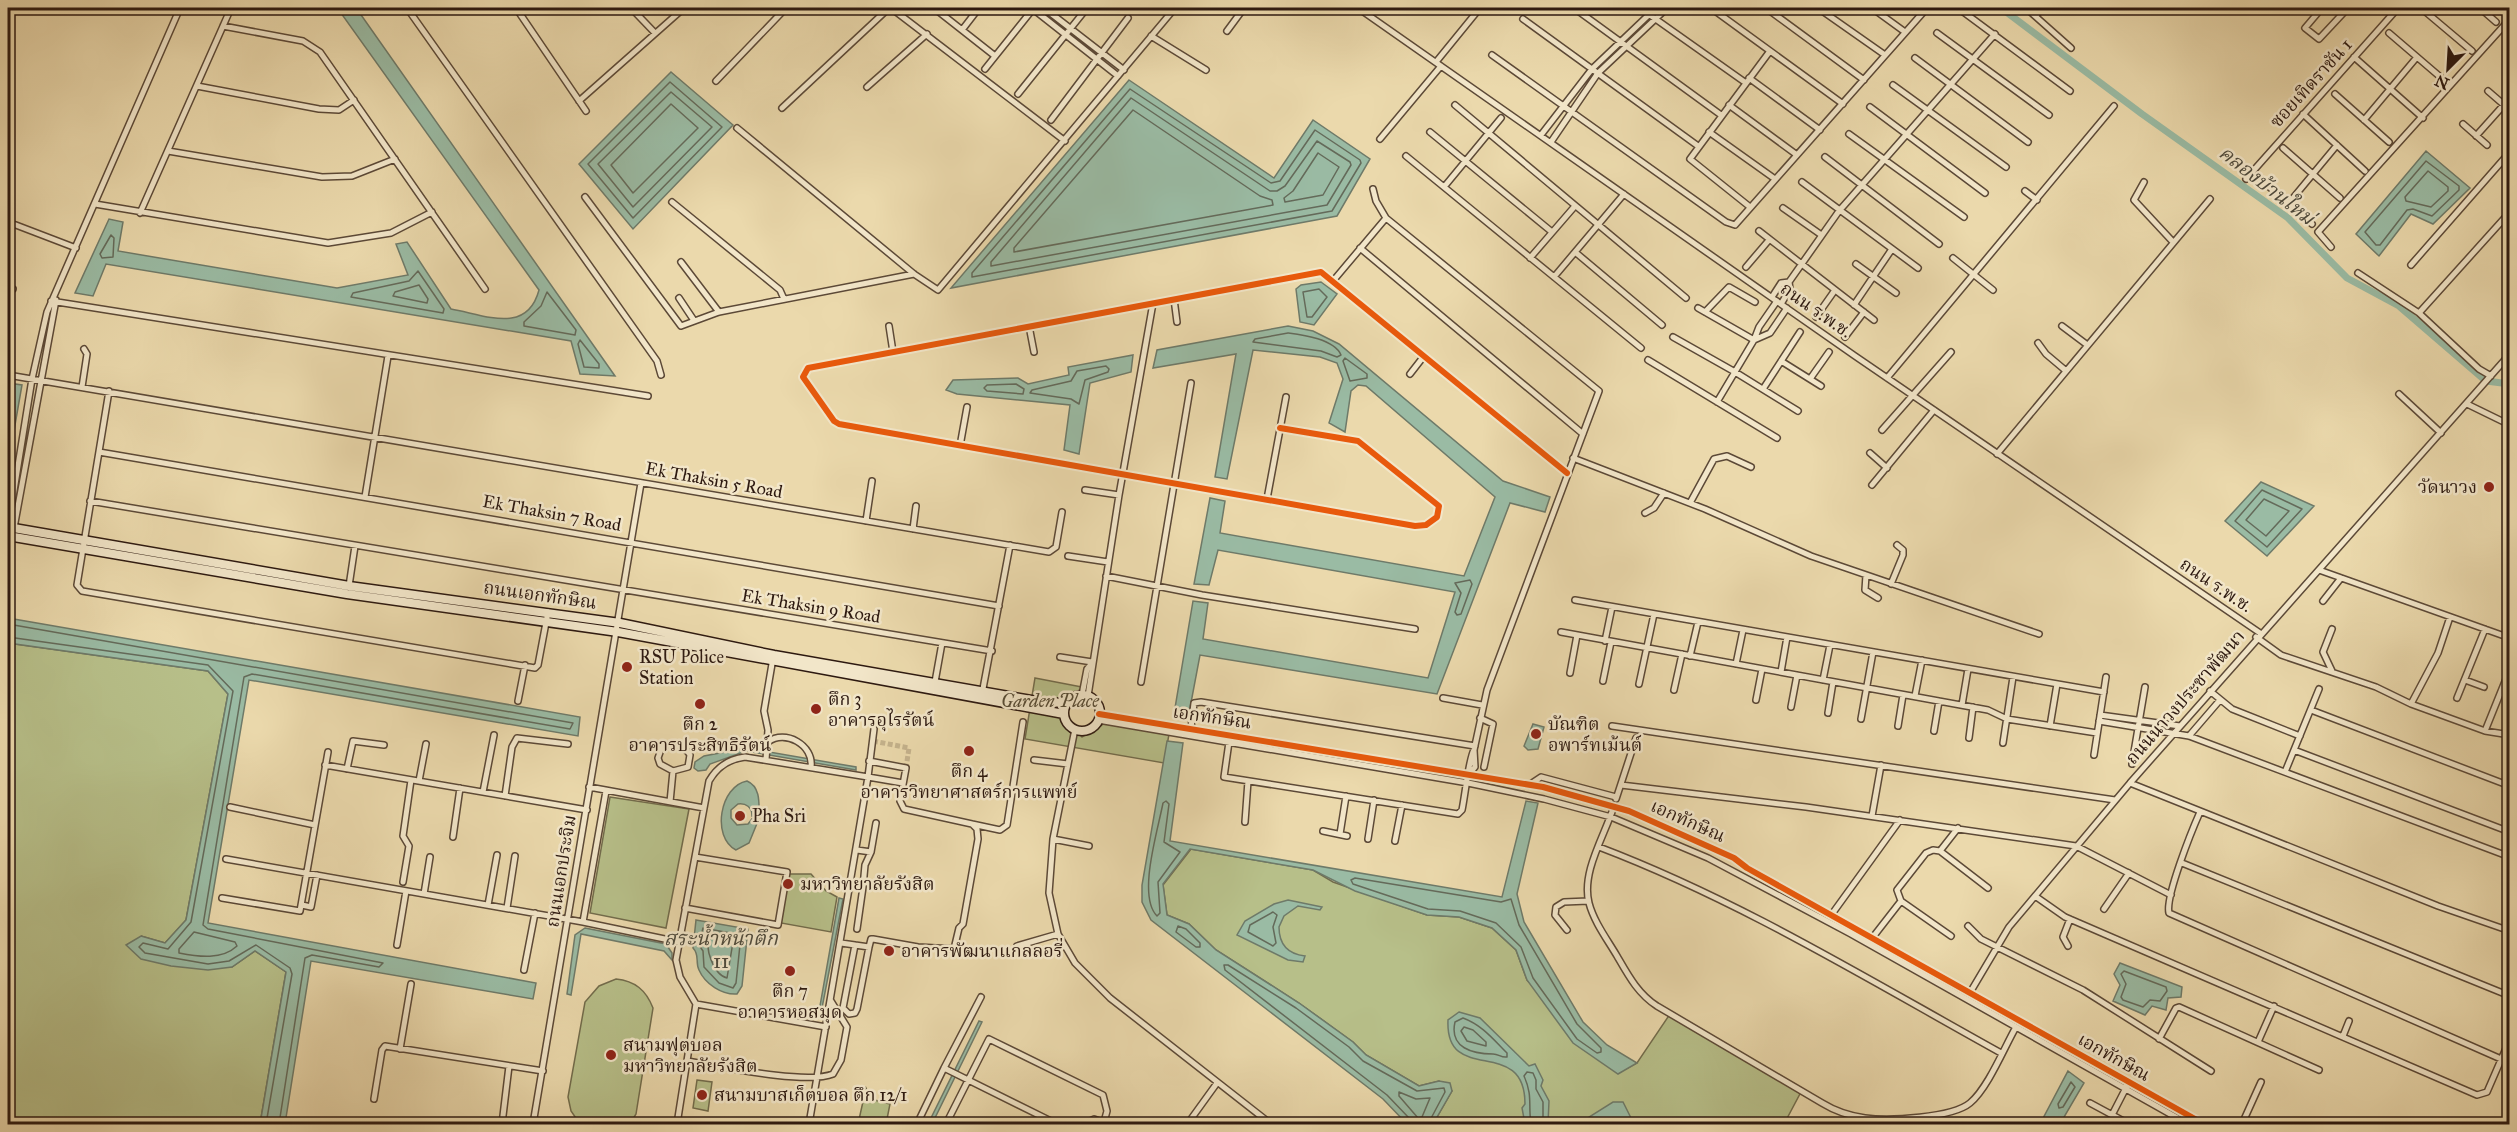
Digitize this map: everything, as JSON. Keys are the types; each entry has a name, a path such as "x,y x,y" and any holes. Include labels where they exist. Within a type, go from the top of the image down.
{"street":[{"path":"9,533 36,380 53,302 180,8"},
{"path":"140,213 231,8"},
{"path":"407,8 657,361 661,375"},
{"path":"516,8 586,111"},
{"path":"631,8 655,33"},
{"path":"579,101 684,8"},
{"path":"716,81 786,8"},
{"path":"782,108 890,8 1065,141"},
{"path":"934,8 995,56"},
{"path":"962,30 979,8"},
{"path":"985,69 1033,8 1118,76"},
{"path":"1044,8 1124,70"},
{"path":"1018,94 1087,8"},
{"path":"737,128 914,274 935,289 942,288 1175,8"},
{"path":"1227,31 1244,8"},
{"name":"ถนน ร.พ.ช.","path":"1358,8 2258,635 2281,655 2376,687 2411,704 2486,731 2510,735"},
{"path":"1380,139 1480,8"},
{"path":"1574,8 1721,115"},
{"path":"1640,8 1820,130"},
{"path":"1540,135 1592,69 1656,8"},
{"path":"1551,142 1598,73 1667,8"},
{"path":"1711,8 1843,104"},
{"path":"1719,14 1723,8"},
{"path":"1766,8 1864,80"},
{"path":"1818,8 1885,55"},
{"path":"1872,8 1905,32"},
{"path":"1492,55 1730,225 1735,225 1927,8"},
{"path":"1958,8 2070,91"},
{"path":"2026,8 2072,48"},
{"path":"2035,16 2043,8"},
{"path":"2322,8 2306,28 2319,39 2348,8"},
{"name":"ซอยเทิดราชัน 1","path":"2246,179 2398,8"},
{"path":"2421,8 2472,51"},
{"path":"2480,8 2496,22"},
{"path":"1051,120 1128,18"},
{"path":"1523,19 1698,146"},
{"path":"2331,247 2318,232 2510,19"},
{"path":"223,26 312,44 354,100 485,289"},
{"path":"1937,33 2049,116"},
{"path":"2389,33 2445,81"},
{"path":"867,87 927,34"},
{"path":"1776,301 1790,289 1789,282 1820,234 1995,34"},
{"path":"1151,36 1206,70"},
{"path":"1750,207 1690,162 1698,146 1770,51"},
{"path":"2354,57 2423,118"},
{"path":"2364,120 2417,57"},
{"path":"1915,58 2028,142"},
{"path":"1893,84 2006,167"},
{"path":"197,86 319,109 339,110 354,100"},
{"path":"2488,91 2510,110"},
{"path":"2335,94 2389,142"},
{"path":"2476,136 2510,98"},
{"path":"1455,105 1686,298"},
{"path":"1729,105 1797,155"},
{"path":"1887,378 2114,106"},
{"path":"1870,107 1985,193"},
{"path":"2303,114 2365,171"},
{"path":"1444,187 1501,118"},
{"path":"2463,124 2487,145"},
{"path":"1430,132 1552,232"},
{"path":"1709,132 1775,179"},
{"path":"1849,134 1964,217"},
{"path":"2288,204 2337,146"},
{"path":"2283,148 2340,198"},
{"path":"168,151 322,177 352,176 395,159"},
{"path":"2411,265 2510,152"},
{"path":"1406,156 1641,348"},
{"path":"1825,157 1940,244"},
{"path":"2259,178 2312,224"},
{"path":"1802,182 1918,268"},
{"path":"2144,182 2134,200 2174,242"},
{"path":"1230,734 1224,777 1461,813 1470,773 1468,765 1475,748 1482,705 1599,391 1386,218 1376,201 1373,189"},
{"path":"2025,191 2037,200"},
{"path":"1554,277 1624,194"},
{"path":"585,197 681,326 693,319 719,312 914,274"},
{"path":"1997,454 2086,344 2210,199"},
{"path":"672,202 780,290 784,299"},
{"path":"95,204 328,243 391,233 432,212"},
{"path":"1530,258 1575,206"},
{"path":"1783,208 1820,234"},
{"path":"2420,313 2510,212"},
{"path":"1333,281 1386,218"},
{"path":"8,235 10,223 76,248"},
{"path":"1759,231 1874,320"},
{"path":"1746,267 1769,240"},
{"path":"1360,248 1583,434"},
{"path":"1854,305 1892,249"},
{"path":"1575,252 1662,325"},
{"path":"1953,258 1993,290"},
{"path":"681,262 719,312"},
{"path":"1856,264 1896,293"},
{"path":"1280,428 1358,441 1439,506 1439,511 1432,523 1415,526 836,423 803,381 803,373 808,368 1317,272 1333,281 1567,473"},
{"path":"2358,273 2420,313 2479,369 2490,376"},
{"path":"1717,402 1776,301 1781,283 1789,282"},
{"path":"1705,312 1729,287 1755,302"},
{"path":"1816,317 1835,290"},
{"path":"679,298 693,319"},
{"path":"1174,299 1177,322"},
{"path":"53,302 648,396"},
{"path":"1085,696 1087,669 1092,662 1153,303"},
{"path":"1698,308 1754,340"},
{"path":"1754,340 1770,333 1787,308"},
{"path":"1845,338 1864,312"},
{"path":"889,326 893,352"},
{"path":"2062,326 2086,344"},
{"path":"1029,327 1034,352"},
{"path":"1763,389 1800,332"},
{"path":"1673,337 1736,372 1798,411"},
{"path":"2038,343 2046,354 2065,370"},
{"path":"82,387 87,354 84,349"},
{"path":"1810,379 1829,352"},
{"path":"1882,430 1951,352"},
{"name":"ถนนนาวงประชาพัฒนา","path":"1971,991 1995,947 2076,846 2258,635 2319,570 2510,354"},
{"path":"365,497 388,356"},
{"path":"1410,374 1424,356"},
{"path":"1648,360 1777,438"},
{"path":"1781,361 1821,386"},
{"name":"Ek Thaksin 5 Road","path":"8,375 1049,552 1056,547 1062,512"},
{"path":"1141,682 1191,383"},
{"path":"109,391 82,544 77,585 82,591 537,667 547,616"},
{"path":"2399,394 2441,433"},
{"path":"1267,499 1286,397"},
{"path":"2467,404 2510,424"},
{"path":"960,446 967,407"},
{"path":"1872,485 1934,411"},
{"name":"Ek Thaksin 7 Road","path":"99,452 999,606"},
{"path":"1870,453 1887,468"},
{"path":"1690,503 1714,459 1727,456 1751,467"},
{"path":"1573,458 1690,503 1810,556 2039,634"},
{"path":"866,521 872,481"},
{"name":"ถนนเอกประจิม","path":"533,1125 589,787 619,627 641,483"},
{"path":"1085,490 1119,495"},
{"path":"1645,513 1654,508 1664,493"},
{"name":"Ek Thaksin 9 Road","path":"90,501 992,651"},
{"path":"913,529 916,506"},
{"name":"ถนนเอกทักษิณ","path":"9,533 348,590 619,627 773,658 982,694 1067,703"},
{"path":"1891,584 1904,555 1903,550 1897,544"},
{"path":"982,694 992,651 1010,545"},
{"path":"348,590 355,546"},
{"path":"1068,556 1108,562"},
{"path":"2319,570 2510,638"},
{"path":"1866,575 1865,590 1878,598"},
{"path":"1106,576 1202,596 1415,629"},
{"path":"2323,601 2340,578"},
{"path":"1575,600 2104,692"},
{"path":"1604,681 1612,607"},
{"path":"1639,684 1654,614"},
{"path":"2411,704 2438,653 2450,617"},
{"path":"1690,656 1698,622"},
{"path":"2332,629 2323,652 2333,672"},
{"path":"2457,698 2485,629"},
{"path":"1736,664 1743,630"},
{"path":"1562,632 1973,707 1996,712 2007,719 2097,733"},
{"path":"1570,673 1577,635"},
{"path":"1781,672 1787,637"},
{"path":"935,682 942,643"},
{"path":"1823,680 1830,645"},
{"path":"1861,719 1873,652"},
{"path":"1674,690 1682,654"},
{"path":"1060,657 1092,662"},
{"path":"766,755 768,742 764,711 773,658"},
{"name":"ถนนเอกทักษิณ","path":"773,658 935,682 1064,714"},
{"path":"1915,696 1922,660"},
{"path":"518,701 525,665"},
{"path":"1756,700 1762,669"},
{"path":"1962,705 1968,669"},
{"path":"2486,731 2510,669"},
{"path":"1791,707 1797,675"},
{"path":"2003,743 2013,677"},
{"path":"2094,755 2106,677"},
{"path":"2465,680 2484,687"},
{"path":"1828,713 1833,682"},
{"path":"2050,726 2057,684"},
{"path":"2132,764 2145,687"},
{"path":"2285,772 2319,689"},
{"path":"2210,691 2232,709 2300,736"},
{"path":"1898,726 1903,695"},
{"path":"1085,696 1097,704 1099,717 1092,727 1084,730 1075,729 1067,723 1064,714 1067,703 1085,696"},
{"path":"1443,698 1482,705"},
{"path":"2190,736 2220,700"},
{"path":"1191,728 1197,701 1475,748"},
{"path":"1934,731 1939,701"},
{"path":"1969,738 1973,707"},
{"path":"2311,710 2510,786"},
{"name":"เอกทักษิณ","path":"1099,717 1162,728 1175,726 1191,728 1470,773 1615,802 1734,858 1747,868 1971,991 2204,1125"},
{"path":"1480,718 1490,720 1494,729 1484,767"},
{"path":"2099,718 2180,726"},
{"path":"869,761 906,768 900,801 909,812 1000,830 1007,825 1023,722"},
{"path":"2139,723 2190,736 2510,857"},
{"path":"1612,726 2115,800"},
{"path":"1162,728 1175,734 1229,744 1468,783 1544,799 1611,817 1708,858 1851,934 2188,1125"},
{"path":"824,1125 809,1123 842,943 874,729"},
{"path":"1075,729 1053,838 1048,893 1058,934 1075,963 1101,990 1270,1125"},
{"path":"483,792 494,735"},
{"path":"504,796 512,747 517,738 568,744"},
{"path":"768,742 775,738 800,742 808,749 811,763"},
{"path":"1636,738 1590,874 1588,901 1593,916 1628,975 1649,1001 1834,1110 1866,1118 1889,1119 1930,1115 1960,1108 1977,1096 2020,1020"},
{"path":"347,769 354,741 384,746"},
{"path":"419,781 426,744"},
{"path":"663,744 686,748 690,755 688,766 674,771 660,764 658,758 663,744"},
{"path":"2294,750 2510,832"},
{"path":"222,898 299,912 328,752"},
{"path":"677,1125 696,1004 677,969 679,942 709,782 721,766 737,758 766,755 903,783"},
{"path":"1034,760 1068,764"},
{"path":"325,765 587,810"},
{"path":"1872,816 1881,765"},
{"path":"670,802 674,771"},
{"path":"1529,785 1541,777 1615,802"},
{"path":"403,882 409,846 403,836 411,780"},
{"path":"1245,822 1248,781"},
{"path":"2130,783 2438,906 2510,931"},
{"path":"1621,785 1872,816 2076,846 2171,895"},
{"path":"589,787 704,808"},
{"path":"453,837 460,788"},
{"path":"583,922 606,791"},
{"path":"1340,834 1346,796"},
{"path":"1368,839 1374,800"},
{"path":"1395,841 1402,805"},
{"path":"230,807 315,825"},
{"path":"2200,812 2184,849 2182,863 2171,895 2168,910 2174,916 2501,1059"},
{"path":"1832,914 1900,820"},
{"path":"856,929 866,865 871,852 876,823"},
{"path":"855,945 843,1008 849,1014 855,1013 857,1009 871,939 918,947 954,949 959,928 963,924 978,839 977,830 972,824"},
{"path":"1940,851 1958,828"},
{"path":"1323,831 1347,836"},
{"path":"1053,838 1089,846"},
{"path":"1599,847 1665,873 1734,905 2001,1053"},
{"path":"857,849 871,852"},
{"path":"1951,936 1897,896 1898,890 1926,853 1933,850 1940,851 1988,888"},
{"path":"488,905 496,855"},
{"path":"424,894 430,856"},
{"path":"507,908 515,856"},
{"path":"686,909 778,925 787,872 694,857"},
{"path":"226,859 568,919 679,942"},
{"path":"2182,863 2510,996"},
{"path":"2104,909 2129,873"},
{"path":"302,905 311,907 317,875"},
{"path":"851,885 863,887"},
{"path":"398,945 406,891"},
{"path":"2035,896 2070,919 2477,1095 2487,1092 2510,1039"},
{"path":"1874,937 1901,900"},
{"path":"1567,930 1555,915 1556,907 1564,902 1588,901"},
{"path":"524,970 535,913"},
{"path":"2068,946 2063,937 2070,919"},
{"path":"1968,926 1981,939 2075,985 2211,1071"},
{"path":"1017,946 1058,934"},
{"path":"842,943 868,947"},
{"path":"400,1048 411,984"},
{"path":"917,1125 981,997"},
{"path":"687,1061 818,1077 835,1073 845,1045 845,1020 831,1001"},
{"path":"696,1004 826,1027"},
{"path":"2258,1042 2274,1006"},
{"path":"2159,1039 2176,1008 2179,1007 2319,1070"},
{"path":"2343,1036 2349,1021"},
{"path":"946,1125 989,1038 1103,1095 1107,1111 1106,1123 1095,1119 1084,1125"},
{"path":"374,1099 384,1047 543,1071"},
{"path":"502,1125 509,1066"},
{"path":"946,1069 1057,1125"},
{"path":"2112,1115 2128,1082"},
{"path":"2242,1125 2261,1082"},
{"path":"1190,1125 1191,1119 1217,1083"},
{"path":"2090,1103 2129,1125"}],"green space":[{"path":"8,643 208,671 228,694 186,920 165,943 141,936 232,967 255,951 286,972 260,1124 8,1124"},
{"name":"Garden Place","path":"1035,678 1087,688 1063,716 1082,737 1105,723 1169,734 1164,763 1025,739"},
{"path":"610,797 689,809 666,928 590,913"},
{"path":"1191,849 1313,870 1333,882 1427,915 1459,917 1492,928 1516,950 1527,980 1618,1073 1637,1063 1670,1014 1802,1090 1784,1124 1433,1124 1452,1091 1439,1081 1419,1086 1366,1055 1353,1042 1299,1003 1216,950 1189,924 1167,915 1163,885"},
{"path":"789,874 811,874 826,891 837,897 831,932 781,923"},
{"name":"สนามฟุตบอล มหาวิทยาลัยรังสิต","path":"616,979 639,987 653,1008 636,1114 630,1124 580,1124 571,1111 568,1097 585,1002 599,986"},
{"name":"สนามบาสเก็ตบอล ตึก 12/1","path":"697,1080 712,1082 708,1111 693,1108"},
{"path":"866,1088 871,1099 890,1104 886,1124 858,1124"}],"water":[{"path":"330,8 362,8 359,12 615,376 580,374 571,341 106,264 93,296 75,293 109,219 123,222 118,251 337,288 408,275 396,244 407,242 451,309 503,319 525,313 533,304 539,290 341,13"},
{"path":"671,72 733,125 633,229 579,164"},
{"path":"1129,80 1274,178 1313,120 1370,159 1337,216 951,288"},
{"path":"2426,151 2470,188 2433,224 2411,214 2379,256 2356,234"},
{"path":"1321,282 1337,294 1314,325 1300,322 1296,289 1301,285"},
{"path":"1288,326 1313,331 1339,344 1503,481 1550,497 1545,512 1510,503 1437,694 1200,655 1190,708 1184,713 1174,714 1193,601 1208,603 1203,639 1428,678 1455,592 1218,550 1209,585 1194,584 1210,498 1225,501 1220,533 1464,576 1495,497 1366,386 1358,385 1351,391 1345,432 1329,423 1343,379 1337,363 1320,357 1253,350 1227,479 1215,477 1236,354 1153,368 1157,350"},
{"path":"1133,355 1131,372 1090,383 1079,454 1064,450 1070,405 957,394 946,390 953,380 1018,378 1028,384 1069,375 1068,367"},
{"path":"8,383 22,385 8,465"},
{"path":"2261,482 2314,506 2267,556 2225,521"},
{"path":"8,618 580,717 578,736 249,680 208,923 536,983 533,999 311,961 285,1124 260,1124 286,972 255,951 232,967 208,970 171,966 141,959 126,945 141,936 165,943 186,920 228,694 208,671 8,643"},
{"name":"บัณฑิต อพาร์ทเม้นต์","path":"1533,724 1544,727 1538,749 1528,750 1524,746"},
{"path":"1167,741 1183,743 1170,841 1502,897 1526,801 1538,803 1517,894 1524,922 1583,1022 1607,1045 1637,1063 1618,1074 1573,1043 1527,980 1516,950 1492,928 1459,917 1427,915 1355,891 1313,870 1190,849 1163,884 1167,915 1189,924 1216,950 1299,1003 1353,1042 1366,1055 1419,1086 1439,1081 1450,1083 1452,1091 1433,1124 1407,1124 1383,1099 1151,920 1142,902 1142,885"},
{"path":"746,748 856,767 856,770 746,751 710,764 706,770 698,771 694,768 695,762 704,756"},
{"path":"747,781 755,787 757,792 759,817 752,816 750,808 744,804 738,804 731,810 731,818 737,825 748,824 752,819 758,821 749,843 736,850 728,844 723,834 722,812 730,792"},
{"path":"839,898 843,899 822,1008 814,1012 781,1011 781,1008 809,1009 820,1006"},
{"path":"1288,900 1322,907 1320,910 1298,906 1284,916 1279,927 1283,943 1294,953 1305,956 1303,962 1288,960 1237,935 1245,921 1274,904"},
{"name":"สระน้ำหน้าตึก 11","path":"696,920 748,929 742,986 737,994 720,991 702,975 693,948"},
{"path":"585,928 666,944 672,953 672,960 664,951 581,934 571,995 567,994 575,935"},
{"path":"2120,963 2182,987 2181,997 2168,998 2166,1010 2152,1006 2145,1015 2113,1001 2120,985 2114,974"},
{"path":"1459,1012 1480,1018 1529,1066 1535,1064 1543,1080 1541,1086 1549,1101 1548,1124 1525,1124 1522,1108 1525,1104 1522,1083 1513,1071 1500,1064 1471,1058 1459,1052 1450,1040 1448,1020"},
{"path":"979,1021 982,1022 932,1124 928,1124"},
{"path":"2068,1071 2084,1083 2060,1124 2040,1124"},
{"path":"1613,1102 1623,1102 1634,1124 1581,1124 1589,1117"}],"waterway":[{"name":"คลองบ้านใหม่","path":"2001,8 2142,114 2288,218 2347,278 2399,306 2486,381 2510,384"}],"tunnel":[{"path":"873,741 909,748 906,768"}],"cycle path":[{"path":"1280,428 1358,441 1439,506 1437,517 1426,525 1415,526 839,424 834,421 803,377 808,368 1321,272 1567,473"},
{"path":"1099,714 1543,787 1629,811 1734,858 1747,868 2204,1124"}],"place":[{"name":"วัดนาวง","path":"2489,487"},
{"name":"RSU Police Station","path":"627,667"},
{"name":"ตึก 2 อาคารประสิทธิรัตน์","path":"700,704"},
{"name":"ตึก 3 อาคารอุไรรัตน์","path":"816,709"},
{"name":"บัณฑิต อพาร์ทเม้นต์","path":"1536,734"},
{"name":"ตึก 4 อาคารวิทยาศาสตร์การแพทย์","path":"969,751"},
{"name":"Pha Sri","path":"740,816"},
{"name":"มหาวิทยาลัยรังสิต","path":"788,884"},
{"name":"อาคารพัฒนาแกลลอรี่","path":"889,951"},
{"name":"ตึก 7 อาคารหอสมุด","path":"790,971"},
{"name":"สนามฟุตบอล มหาวิทยาลัยรังสิต","path":"611,1055"},
{"name":"สนามบาสเก็ตบอล ตึก 12/1","path":"702,1095"}]}
